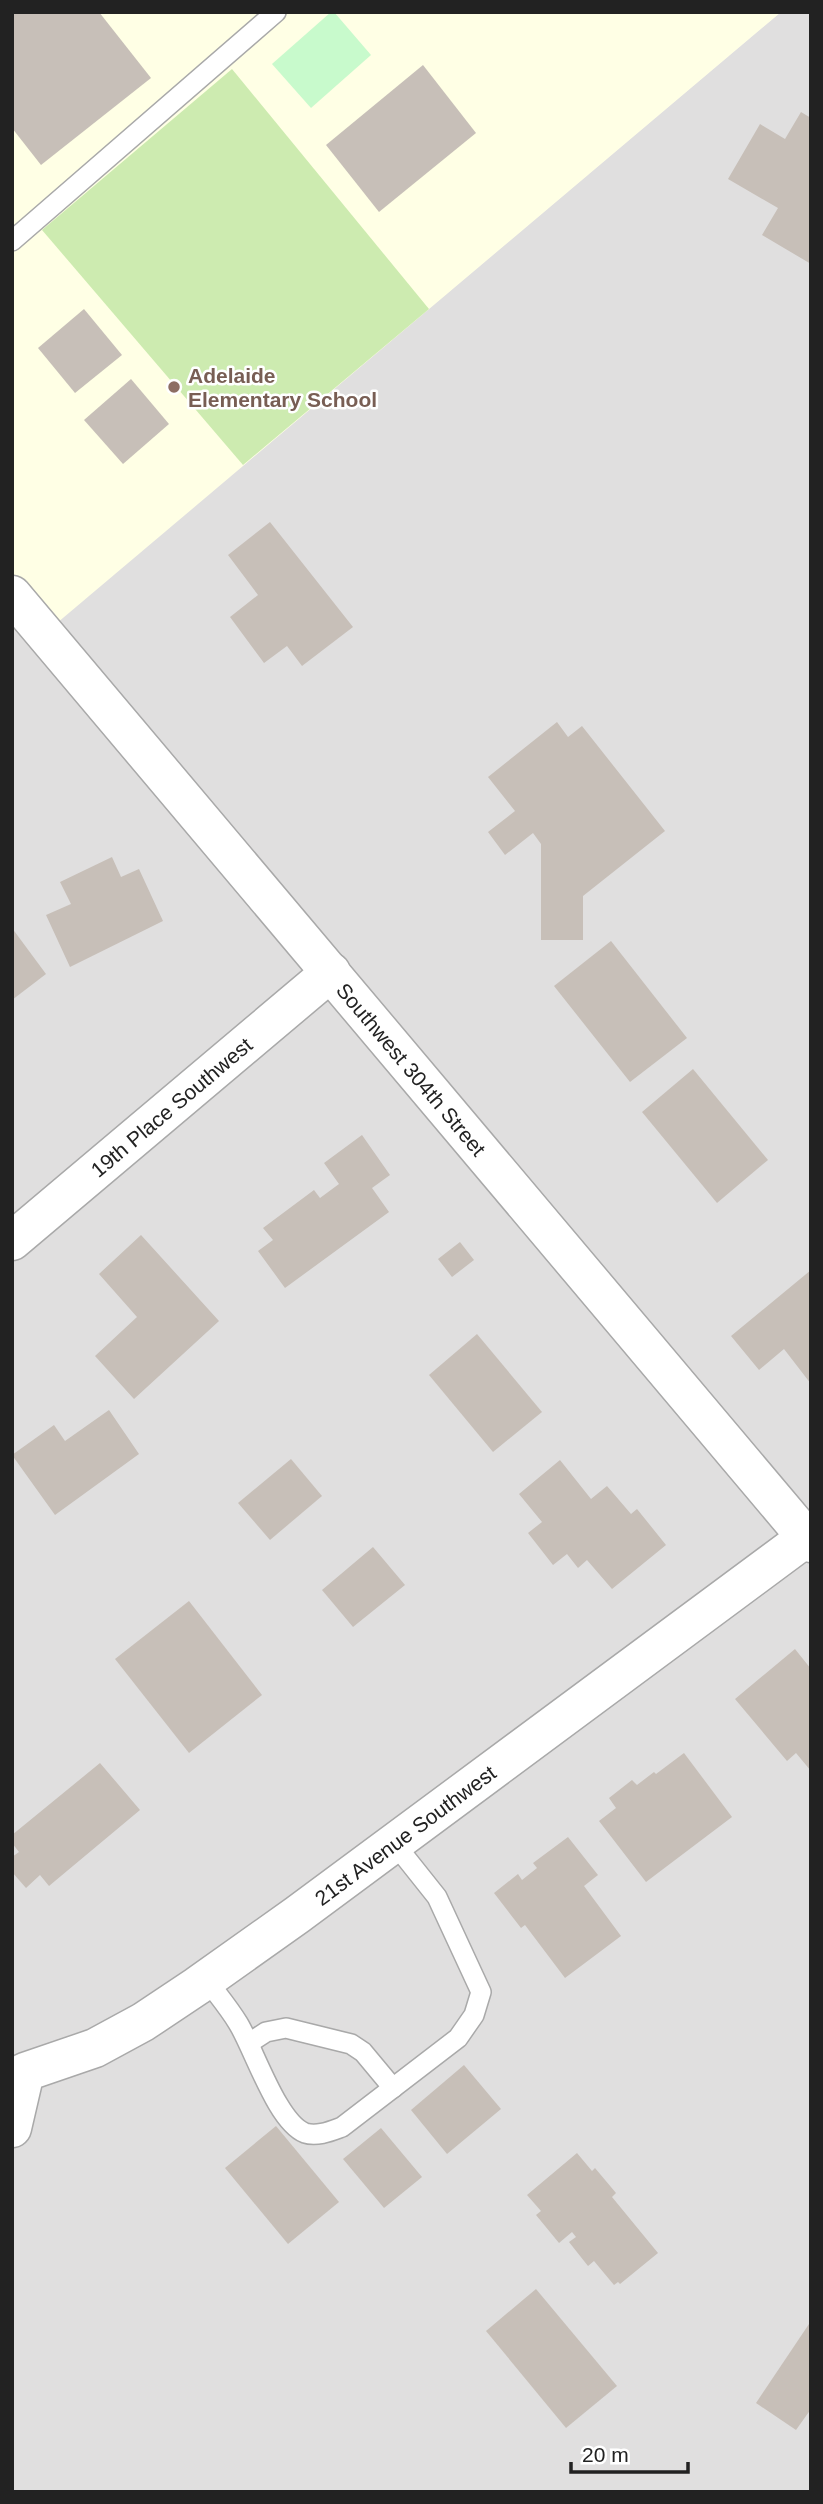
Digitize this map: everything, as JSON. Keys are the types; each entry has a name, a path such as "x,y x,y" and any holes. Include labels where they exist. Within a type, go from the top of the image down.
{"street":[{"name":"Southwest 304th Street","path":"12,596 809,1538"},
{"name":"19th Place Southwest","path":"12,1241 331,972"},
{"name":"21st Avenue Southwest","path":"12,2127 19,2074 95,2048 143,2022 297,1915 809,1538"}],"lane":[{"path":"12,242 276,12"},
{"path":"206,1979 237,2021 277,2103 290,2121 305,2133 323,2134 342,2127 458,2038 474,2015 481,1992 437,1897 394,1843"},
{"path":"249,2043 266,2032 286,2028 351,2044 363,2052 393,2088"}],"shaded area":[{"name":"Adelaide Elementary School","path":"12,12 781,12 44,634 12,595"},
{"path":"781,12 811,12 811,2492 12,2492 12,596 44,633"}],"green space":[{"path":"334,12 371,55 311,108 272,64"},
{"path":"232,69 429,309 243,465 42,230"}],"building":[{"path":"12,12 99,12 151,78 41,165 12,128"},
{"path":"423,65 476,133 379,212 326,145"},
{"path":"801,112 811,118 811,264 762,235 778,208 728,179 760,124 785,139"},
{"path":"84,309 122,355 75,393 38,348"},
{"path":"131,379 169,424 123,464 84,420"},
{"path":"270,522 353,627 302,666 287,646 264,663 230,617 258,595 228,555"},
{"path":"557,722 568,737 582,726 665,831 583,896 583,940 541,940 541,844 533,833 505,855 488,832 515,811 488,777"},
{"path":"112,857 121,877 139,869 163,921 70,967 46,915 71,904 60,882"},
{"path":"12,928 46,974 12,1000"},
{"path":"611,941 687,1038 630,1082 554,986"},
{"path":"693,1069 768,1160 717,1203 642,1112"},
{"path":"362,1135 390,1175 372,1188 389,1212 285,1288 258,1251 273,1240 263,1228 314,1190 320,1198 339,1184 324,1163"},
{"path":"141,1235 219,1321 134,1399 95,1356 137,1317 99,1274"},
{"path":"460,1242 474,1260 452,1277 438,1259"},
{"path":"811,1270 811,1384 784,1349 759,1370 731,1336"},
{"path":"477,1334 542,1412 493,1452 429,1375"},
{"path":"109,1410 139,1454 55,1515 12,1455 54,1425 65,1441"},
{"path":"291,1459 322,1496 270,1540 238,1503"},
{"path":"560,1460 591,1499 607,1486 631,1514 637,1509 666,1545 612,1589 587,1560 578,1568 567,1554 553,1565 528,1533 542,1522 519,1494"},
{"path":"373,1547 405,1585 353,1627 322,1590"},
{"path":"189,1601 262,1695 189,1753 115,1659"},
{"path":"795,1649 811,1669 811,1771 796,1753 787,1761 735,1699"},
{"path":"684,1753 732,1817 646,1882 599,1821 616,1808 609,1798 632,1780 637,1785 654,1772 656,1774"},
{"path":"100,1763 140,1810 49,1886 40,1875 26,1888 12,1872 12,1857 19,1852 12,1843 12,1835"},
{"path":"568,1837 598,1875 584,1886 621,1936 565,1978 525,1925 521,1928 494,1893 518,1874 522,1880 537,1868 533,1863"},
{"path":"464,2065 501,2109 447,2154 411,2110"},
{"path":"276,2126 339,2202 288,2244 225,2168"},
{"path":"381,2128 422,2177 384,2208 343,2159"},
{"path":"577,2153 592,2171 595,2168 616,2193 612,2197 658,2253 620,2284 618,2282 614,2285 594,2261 588,2266 569,2242 576,2237 572,2232 559,2243 536,2215 541,2211 527,2195"},
{"path":"536,2289 617,2386 566,2428 486,2331"},
{"path":"811,2321 811,2409 796,2430 756,2403"}],"place":[{"name":"Adelaide Elementary School","path":"174,387"}]}
